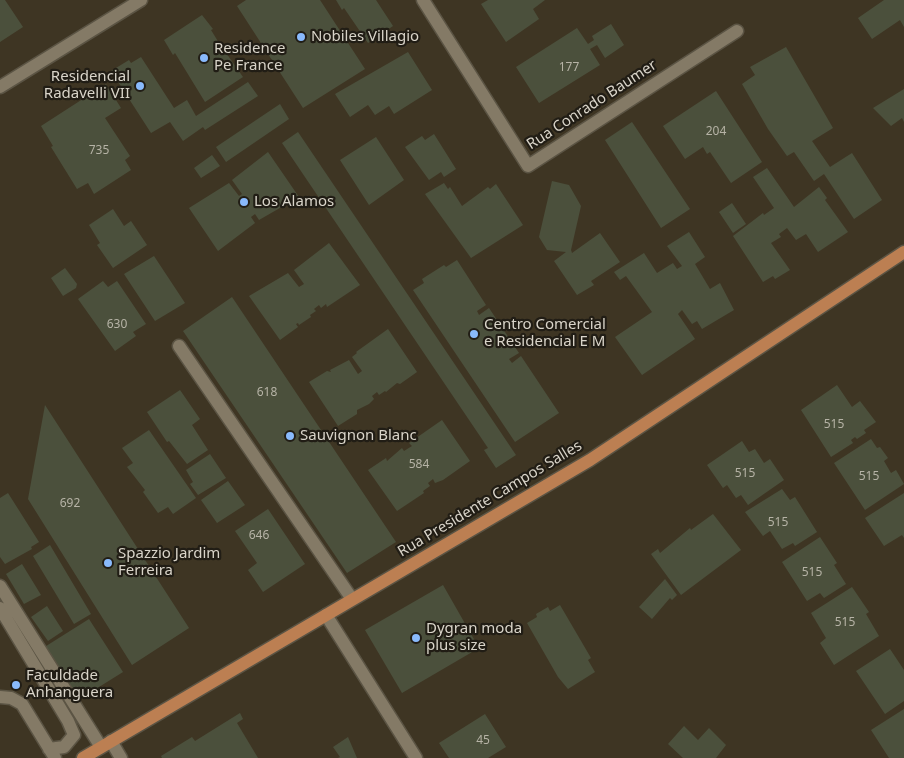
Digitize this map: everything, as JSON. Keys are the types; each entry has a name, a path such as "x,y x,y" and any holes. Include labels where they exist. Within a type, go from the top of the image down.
{"main road":[{"name":"Rua Presidente Campos Salles","path":"82,758 637,430 904,252"}],"street":[{"path":"0,87 141,0"},
{"name":"Rua Conrado Baumer","path":"423,0 528,166 737,31"},
{"path":"179,346 352,599"},
{"path":"0,586 106,744 122,758"},
{"path":"0,608 68,721 74,735 64,746 52,753 22,704 11,698 0,697"},
{"path":"326,615 416,758"}],"building":[{"path":"0,0 5,0 23,27 0,42"},
{"name":"Nobiles Villagio","path":"246,0 320,0 365,69 303,108 237,6"},
{"path":"336,0 376,0 393,26 368,43 344,8 342,10"},
{"path":"488,0 545,0 533,9 539,19 506,42 481,4"},
{"path":"884,0 904,0 904,27 900,20 872,39 858,18"},
{"name":"Residence Pe France","path":"202,15 213,29 211,30 219,43 214,46 219,53 224,50 243,77 205,102 175,53 173,55 164,40"},
{"path":"611,24 624,45 605,58 597,45 590,49 600,65 539,103 516,67 577,28 588,44 594,40 592,36"},
{"path":"786,47 833,128 812,141 830,167 852,153 882,200 854,219 824,174 814,181 794,152 787,156 768,129 742,84 755,75 750,67"},
{"path":"408,52 432,90 394,114 389,106 375,115 368,105 350,117 335,94"},
{"name":"Residencial Radavelli VII","path":"141,57 174,108 187,100 196,116 248,82 258,96 205,130 203,127 183,141 170,122 151,133 111,71 129,60 131,63"},
{"path":"106,84 121,108 105,118 130,156 125,160 131,170 94,194 88,183 77,189 51,147 53,146 41,126"},
{"path":"904,89 904,122 902,118 891,126 873,108"},
{"path":"716,91 762,162 731,183 710,152 707,154 703,147 685,159 663,126"},
{"path":"280,104 289,119 226,162 216,147"},
{"path":"632,122 690,209 661,228 605,140"},
{"path":"298,132 516,455 496,468 484,450 488,448 282,143"},
{"path":"434,134 456,169 444,177 441,172 429,180 405,147 422,136 425,140"},
{"path":"376,137 404,180 369,205 340,160"},
{"name":"Los Alamos","path":"268,152 299,197 259,220 255,214 251,217 255,223 218,251 189,208 229,183 239,196 242,194 232,180"},
{"path":"212,155 220,166 201,178 194,168"},
{"path":"767,168 794,207 819,187 827,198 825,200 848,232 818,252 806,234 796,240 787,228 779,234 781,237 771,243 790,270 775,279 773,276 763,282 733,236 763,213 764,215 774,208 753,177"},
{"path":"552,181 569,185 581,206 571,250 572,253 600,233 620,262 591,281 594,285 577,295 554,261 566,252 547,250 539,237"},
{"path":"444,183 448,189 450,187 462,206 488,187 490,189 496,184 523,225 471,258 425,194"},
{"path":"732,203 746,224 733,233 719,212"},
{"path":"113,209 124,226 131,221 147,245 113,268 97,245 100,243 89,225"},
{"path":"689,232 705,257 695,264 710,289 720,283 734,310 702,329 697,321 692,324 682,310 678,314 695,339 642,375 615,337 652,312 626,276 620,280 614,272 644,253 657,273 673,263 677,269 682,266 667,246"},
{"name":"Los Alamos","path":"329,243 360,285 327,307 326,304 321,308 319,305 314,309 316,311 310,315 311,317 299,325 298,323 296,324 298,327 280,340 249,296 288,273 299,287 304,284 294,270"},
{"path":"154,256 185,303 155,321 124,274"},
{"name":"Centro Comercial e Residencial E M","path":"457,260 486,305 477,311 479,315 489,308 519,353 509,359 512,363 521,356 559,413 515,442 413,290 424,283 422,279 444,265 446,267"},
{"path":"65,268 77,284 76,288 63,296 51,278"},
{"path":"103,281 108,287 117,281 146,324 133,332 136,336 115,351 78,299"},
{"name":"Sauvignon Blanc","path":"232,297 396,542 347,573 183,331"},
{"path":"388,329 417,372 400,384 397,383 386,392 379,395 377,392 372,396 374,399 369,404 357,410 357,414 338,426 309,382 327,371 331,372 330,370 349,360 358,374 362,371 352,357"},
{"path":"837,385 852,407 860,401 876,422 864,430 866,433 857,439 855,437 851,440 853,443 831,457 801,410"},
{"path":"180,390 200,419 192,425 208,450 187,464 169,441 167,442 147,412"},
{"name":"Spazzio Jardim Ferreira","path":"45,405 189,628 132,665 28,499"},
{"path":"442,420 470,461 443,480 435,483 433,479 428,483 430,486 423,491 424,493 397,511 368,470 386,458 387,461 402,448 404,451 412,446 409,443"},
{"path":"149,430 196,498 173,514 168,507 158,513 143,492 145,490 127,467 133,463 122,448"},
{"path":"871,439 877,448 880,447 888,458 884,461 891,473 896,470 904,484 865,510 834,463"},
{"path":"742,441 749,452 755,449 764,463 770,459 784,480 748,505 741,495 736,498 727,485 723,488 707,465"},
{"path":"210,454 226,478 198,495 190,484 193,482 186,470"},
{"path":"228,481 245,505 217,523 201,500"},
{"path":"782,489 790,500 795,497 817,532 795,546 793,543 782,549 770,531 763,536 745,512"},
{"path":"8,493 39,542 31,547 32,549 5,564 0,557 0,498"},
{"path":"904,493 904,538 902,535 884,546 865,518"},
{"path":"268,509 305,564 263,592 248,570 257,563 235,531"},
{"path":"713,514 741,550 681,595 651,554 658,549 660,553 690,528 691,530"},
{"path":"820,537 837,563 834,565 846,584 824,598 820,593 807,601 782,562"},
{"path":"50,545 91,614 74,624 33,556"},
{"path":"22,564 41,595 24,604 6,574"},
{"path":"665,579 677,595 672,600 670,598 652,619 639,607"},
{"path":"443,585 479,648 402,693 365,630"},
{"path":"852,587 869,612 866,614 879,636 834,665 820,643 826,638 811,613"},
{"path":"560,605 591,658 588,660 595,672 568,689 558,677 527,623 537,617 536,614 548,607 550,611"},
{"path":"47,606 63,631 48,641 31,617"},
{"path":"89,619 123,672 83,697 80,694 74,697 43,648"},
{"path":"890,649 904,670 904,701 885,714 856,671"},
{"path":"904,709 904,758 889,758 871,730"},
{"path":"240,713 243,719 237,723 258,758 162,758 161,756 192,737 195,741"},
{"path":"485,714 506,747 488,758 449,758 439,743"},
{"path":"684,726 698,740 709,728 726,745 716,758 683,758 668,744"},
{"path":"348,737 357,758 338,758 340,757 333,747"}],"place":[{"name":"Nobiles Villagio","path":"301,37"},
{"name":"Residence Pe France","path":"204,58"},
{"name":"Residencial Radavelli VII","path":"140,86"},
{"name":"Los Alamos","path":"244,202"},
{"name":"Centro Comercial e Residencial E M","path":"474,334"},
{"name":"Sauvignon Blanc","path":"290,436"},
{"name":"Spazzio Jardim Ferreira","path":"108,563"},
{"name":"Dygran moda plus size","path":"416,638"},
{"name":"Faculdade Anhanguera","path":"16,685"}]}
